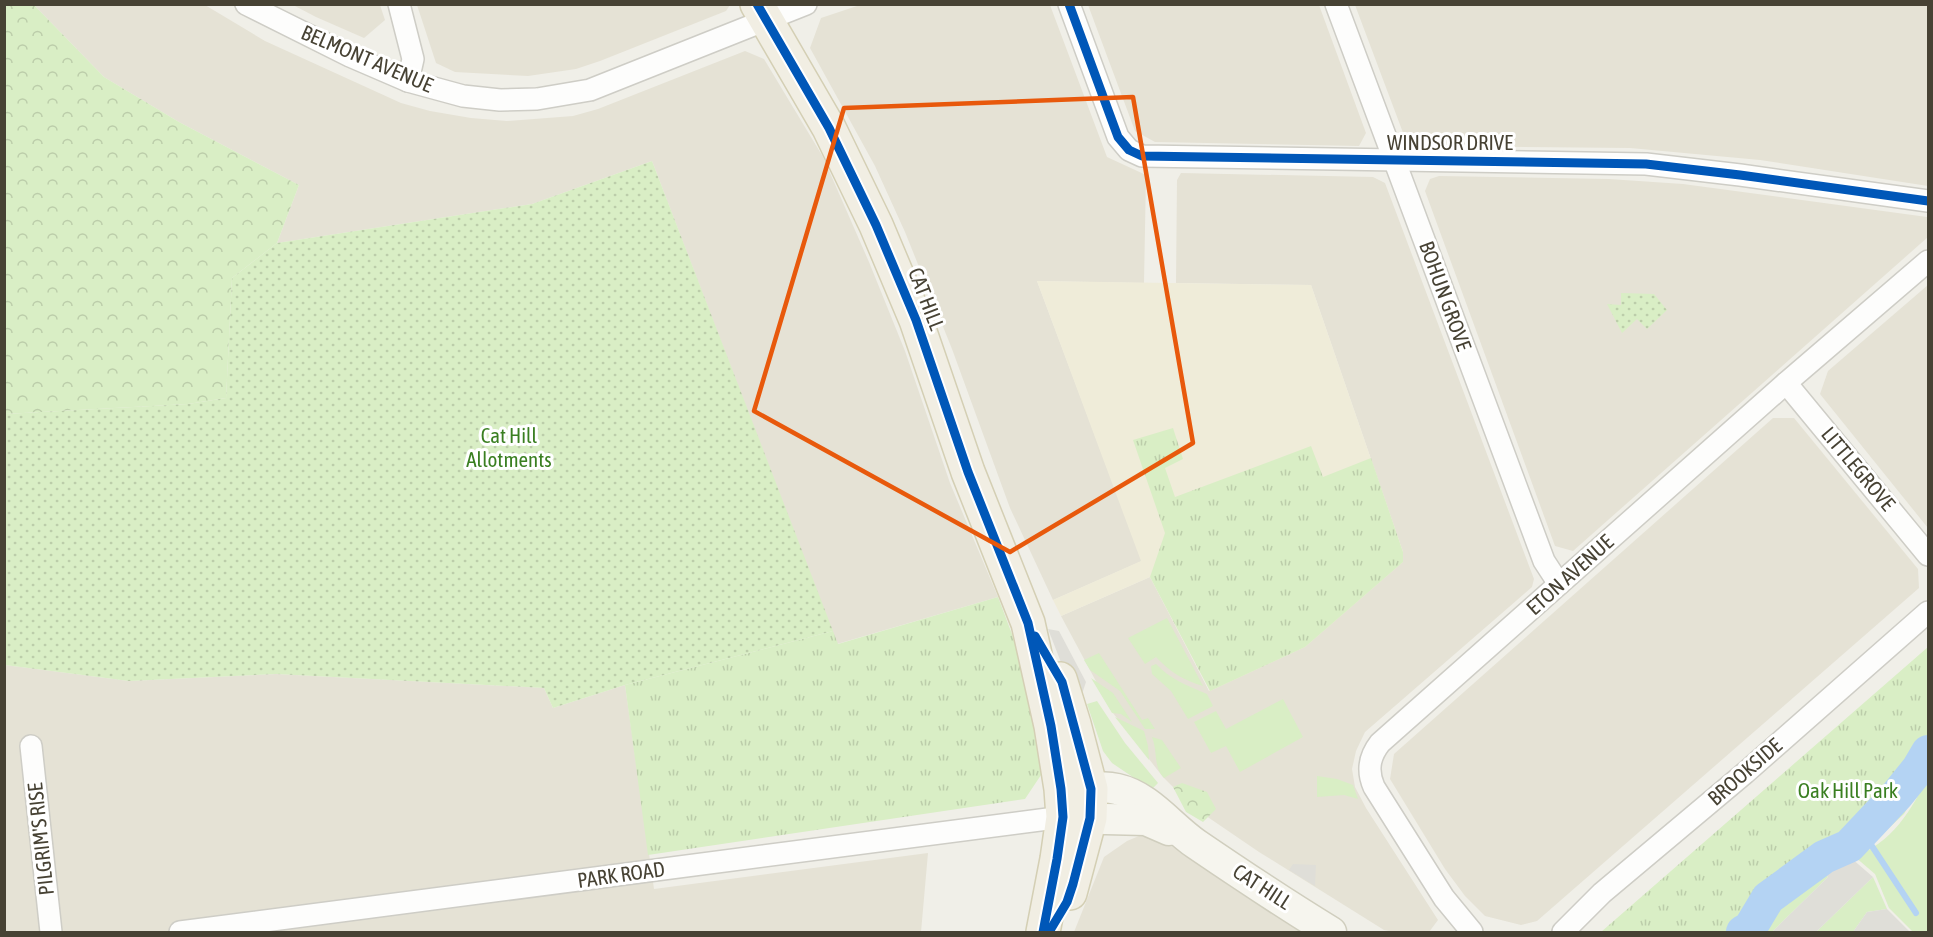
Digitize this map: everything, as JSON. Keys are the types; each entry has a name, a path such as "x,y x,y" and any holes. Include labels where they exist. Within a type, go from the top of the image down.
{"main road":[{"name":"CAT HILL","path":"761,12 829,128 896,270 933,367 968,472 1028,623 1051,726 1061,789 1081,808 1105,788 1119,789 1131,794 1152,806 1193,842 1331,933"},
{"path":"1043,933 1058,859 1081,808"},
{"path":"1049,933 1067,902 1081,808"}],"street":[{"name":"BELMONT AVENUE","path":"246,4 350,56 408,81 463,96 500,100 561,96 590,90 761,12 806,4"},
{"path":"399,4 413,59 408,81"},
{"name":"WINDSOR DRIVE","path":"1069,4 1118,137 1129,150 1142,156 1646,164 1740,174 1929,201"},
{"name":"BOHUN GROVE","path":"1336,4 1544,561 1559,584"},
{"name":"ETON AVENUE","path":"1472,933 1450,907 1374,787 1369,765 1373,753 1380,743 1786,383 1929,261"},
{"name":"LITTLEGROVE","path":"1786,383 1929,555"},
{"name":"BROOKSIDE","path":"1563,933 1602,893 1745,773 1929,612"},
{"name":"PILGRIM'S RISE","path":"31,746 51,933"},
{"name":"PARK ROAD","path":"180,933 1081,808"}],"highlighted area":[{"path":"1133,97 1193,443 1010,552 754,411 844,108"}],"shaded area":[{"path":"417,4 730,5 726,11 600,61 576,69 528,76 455,72 436,63"},
{"path":"34,5 205,5 265,41 401,103 471,118 507,121 573,116 598,109 745,51 764,59 823,157 869,262 905,351 950,483 998,597 837,644 652,161 532,204 277,243 299,185 179,122 104,77"},
{"path":"293,5 380,5 385,20 364,38"},
{"path":"860,5 1050,5 1107,157 1146,175 1144,283 1037,281 1142,561 1053,600 1010,508 952,349 905,232 875,166 810,48 821,18"},
{"path":"1088,5 1319,5 1366,133 1359,146 1155,142 1135,131"},
{"path":"1355,5 1928,5 1928,186 1760,160 1630,148 1421,146 1405,138"},
{"path":"1181,173 1373,177 1385,183 1534,579 1532,587 1365,732 1356,751 1352,769 1355,787 1438,920 1429,932 1384,930 1259,852 1193,807 1163,777 1113,713 1061,616 1150,577 1209,691 1403,552 1311,285 1176,283 1177,180"},
{"path":"1439,176 1609,179 1683,184 1927,217 1928,237 1573,551 1555,546 1425,191 1430,179"},
{"path":"1037,281 1311,285 1403,552 1403,562 1305,647 1210,691 1150,577 1061,616 1053,600 1141,561"},
{"path":"1928,285 1928,528 1820,394 1828,371"},
{"path":"1773,418 1794,418 1918,569 1919,588 1537,921 1521,925 1485,916 1465,896 1445,869 1390,779 1394,754"},
{"path":"1048,629 1059,631 1086,682 1078,706"},
{"path":"5,665 129,681 276,674 544,688 553,708 625,685 654,889 928,853 921,932 5,932"},
{"path":"1146,833 1172,843 1229,886 1301,932 1074,932 1104,857 1127,841"},
{"path":"1843,851 1873,877 1816,932 1772,932 1828,877 1821,871"},
{"path":"1293,864 1316,865 1315,886 1289,870"},
{"path":"1887,909 1910,932 1853,932 1867,912"}],"green space":[{"path":"5,5 34,5 104,77 179,122 299,185 277,243 232,278 226,398 188,404 5,414"},
{"name":"Cat Hill Allotments","path":"652,161 833,631 625,685 553,708 544,688 276,674 129,681 5,665 5,414 188,404 226,398 232,278 277,243 532,204"},
{"path":"1621,293 1654,294 1667,310 1647,329 1637,319 1622,333 1607,304 1621,305"},
{"path":"1173,428 1183,459 1165,468 1175,497 1311,446 1323,477 1371,458 1403,552 1403,562 1305,647 1210,691 1150,577 1165,533 1133,440"},
{"path":"998,597 1021,658 1045,769 1025,799 648,855 625,685 833,631 838,644"},
{"path":"1167,618 1203,686 1177,675 1156,657 1145,664 1128,638"},
{"name":"Oak Hill Park","path":"1928,647 1928,773 1904,814 1866,849 1848,856 1843,851 1821,871 1828,877 1772,932 1601,932"},
{"path":"1099,653 1142,720 1148,718 1155,729 1145,729 1120,691 1090,670 1084,660"},
{"path":"1156,664 1173,678 1207,694 1213,706 1188,719 1171,691 1152,674 1151,666"},
{"path":"1091,678 1113,693 1132,722 1121,714 1112,713"},
{"path":"1283,699 1303,737 1240,772 1226,746 1211,753 1194,722 1216,711 1226,729"},
{"path":"1097,701 1125,743 1158,783 1152,789 1112,763 1103,751 1087,704"},
{"path":"1115,717 1144,731 1149,760"},
{"path":"1152,737 1162,740 1181,768 1164,778 1158,769"},
{"path":"1317,776 1337,779 1353,785 1358,799 1344,795 1317,797"},
{"path":"1928,776 1928,932 1913,932 1889,908 1875,874 1854,856 1867,851 1890,834 1908,812"},
{"path":"1182,783 1207,792 1216,809 1203,822 1186,812 1173,787"},
{"path":"1873,877 1887,909 1867,912 1853,932 1816,932"}],"waterway":[{"path":"1743,932 1750,928 1768,898 1824,857 1849,846 1897,795 1918,769 1928,752"},
{"path":"1862,831 1916,913"}],"cycle path":[{"path":"757,4 829,128 876,225 916,320 968,472 1028,623 1051,726 1063,817 1043,932"},
{"path":"1069,4 1118,137 1129,150 1142,156 1646,164 1928,201"},
{"path":"1035,636 1062,682 1091,789 1090,818 1073,884 1067,902 1049,932"}]}
